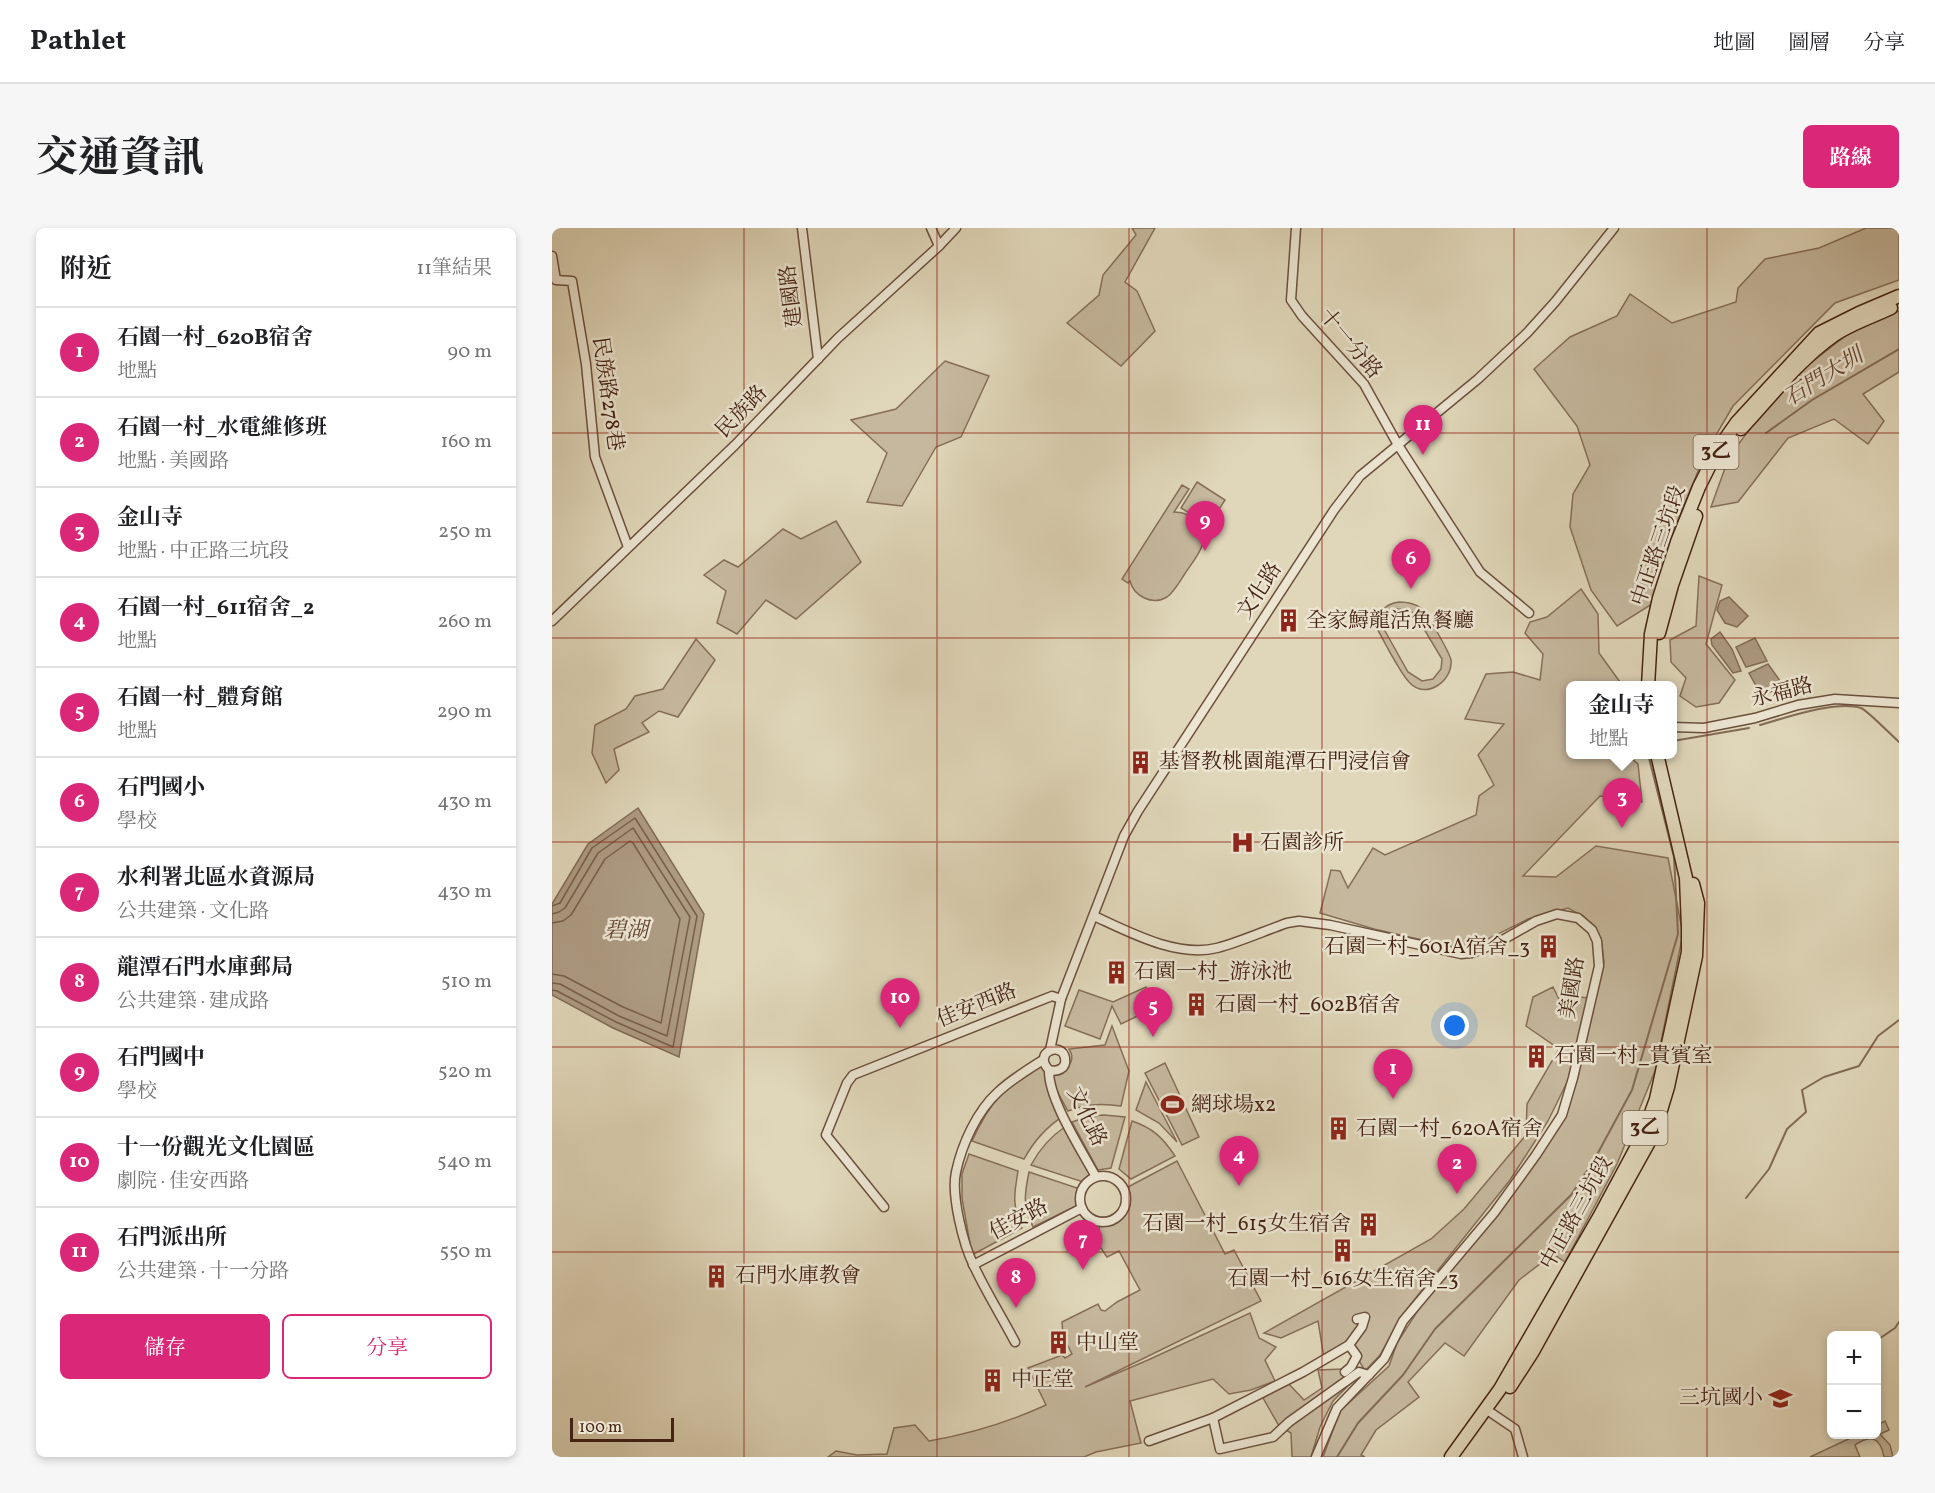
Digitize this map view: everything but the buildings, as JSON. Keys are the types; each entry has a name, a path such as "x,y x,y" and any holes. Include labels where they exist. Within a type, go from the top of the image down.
{"main road":[{"name":"中正路三坑段","path":"1648,681 1651,634 1659,598 1677,542 1699,487 1718,449 1737,422 1819,333 1899,296"},
{"name":"中正路三坑段","path":"1655,681 1659,631 1672,585 1705,491 1716,466 1738,432 1812,353 1845,328 1899,305"},
{"name":"中正路三坑段","path":"1451,1457 1490,1412 1599,1217 1642,1135 1656,1099 1688,952 1689,927 1686,878 1658,759"},
{"name":"中正路三坑段","path":"1461,1457 1532,1353 1654,1133 1668,1087 1696,956 1698,903 1665,759"}],"street":[{"name":"建國路","path":"802,228 818,359"},
{"path":"931,228 939,246"},
{"name":"民族路","path":"552,621 735,445 838,338 956,228"},
{"name":"十一分路","path":"1296,228 1291,300 1302,316 1364,384 1398,445 1480,572 1529,613"},
{"name":"文化路","path":"1096,1177 1053,1094 1049,1070 1043,1060 1050,1050 1061,999 1124,836 1334,510 1360,476 1478,379 1527,333 1614,228"},
{"name":"民族路278巷","path":"552,256 556,280 572,281 586,364 595,457 628,547"},
{"name":"永福路","path":"1677,727 1704,728 1755,718 1798,705 1835,699 1899,703"},
{"name":"美國路","path":"1094,916 1152,942 1195,949 1215,948 1299,921 1330,925 1461,954 1472,953 1499,942 1536,921 1557,914 1578,918 1592,930 1597,941 1599,966 1562,1115 1494,1213 1403,1321 1384,1359 1337,1408 1316,1457"},
{"name":"佳安西路","path":"884,1207 826,1135 847,1083 853,1075 1030,1004 1052,996 1061,999"},
{"name":"文化路","path":"1049,1070 1061,1069 1065,1064 1062,1052 1056,1049 1050,1050"},
{"path":"1016,1342 973,1265 961,1228 955,1174 977,1117 997,1093 1019,1075 1043,1060"},
{"name":"文化路","path":"1096,1177 1110,1177 1118,1182 1125,1196 1121,1213 1112,1220 1100,1222 1089,1217 1082,1208 1080,1199 1082,1190 1096,1177"},
{"name":"佳安路","path":"973,1265 1082,1208"},
{"path":"1149,1441 1213,1418 1349,1346 1362,1327 1365,1317 1357,1319"},
{"path":"1344,1372 1351,1367 1357,1356 1349,1346"},
{"path":"1213,1418 1220,1449 1273,1437 1289,1422 1359,1372 1369,1375"},
{"path":"1490,1412 1515,1429 1523,1457"}],"shaded area":[{"path":"1132,228 1155,228 1125,282 1137,291 1155,331 1121,366 1067,323 1099,295 1103,275 1136,235"},
{"path":"1866,228 1899,228 1899,280 1835,303 1733,406 1706,452 1675,527 1652,604 1617,626 1591,590 1570,527 1573,494 1590,465 1577,426 1534,369 1570,337 1617,316 1630,294 1672,323 1736,302 1738,288 1765,259 1819,248"},
{"path":"1899,311 1899,372 1863,394 1884,421 1868,444 1834,419 1788,438 1738,502 1711,507 1729,457 1752,426 1799,372 1848,334"},
{"path":"945,361 989,376 961,437 936,447 902,506 867,502 887,453 851,420 896,409"},
{"path":"1197,482 1225,500 1209,525 1181,508"},
{"path":"1182,485 1189,489 1174,512 1196,520 1204,536 1203,543 1172,593 1161,600 1150,600 1135,591 1130,581 1128,583 1122,579"},
{"path":"836,521 861,562 796,619 766,600 737,634 717,623 726,591 704,575 724,560 738,567 783,529 801,539"},
{"path":"1699,576 1722,585 1706,644 1735,680 1719,703 1696,707 1680,696 1686,678 1671,662 1670,640 1696,626"},
{"path":"1581,589 1598,614 1599,653 1619,681 1566,681 1566,759 1632,759 1638,764 1642,802 1600,796 1523,876 1556,877 1596,846 1668,858 1683,934 1655,1071 1617,1164 1565,1262 1553,1254 1519,1280 1464,1356 1445,1343 1408,1382 1419,1397 1376,1430 1361,1455 1365,1457 1323,1457 1340,1411 1389,1366 1397,1343 1424,1301 1537,1158 1578,1076 1604,962 1601,938 1583,916 1568,908 1528,919 1466,950 1374,929 1320,913 1331,870 1340,871 1348,888 1373,848 1385,855 1476,815 1479,796 1494,785 1478,755 1504,724 1465,719 1486,674 1513,672 1540,680 1543,654 1525,633 1530,622 1547,617"},
{"path":"1399,602 1421,608 1443,642 1451,660 1448,675 1431,689 1416,688 1410,683 1376,627 1378,617 1383,610","holes":["1395,609 1409,610 1415,614 1442,659 1441,669 1433,679 1422,681 1408,672 1385,631 1384,621 1389,613"]},
{"path":"696,639 715,660 678,717 659,711 642,723 649,732 614,749 619,770 606,783 592,753 595,725 626,709 635,696 663,689"},
{"path":"1146,987 1156,1007 1121,1024 1112,1006 1100,1039 1065,1026 1079,990 1113,1002"},
{"path":"1553,987 1562,1005 1574,1004 1579,997 1589,998 1571,1074 1548,1121 1510,1180 1403,1314 1380,1355 1365,1371 1351,1347 1324,1358 1318,1321 1281,1338 1264,1333 1431,1239 1464,1209 1526,1135 1527,1104 1559,1049 1526,1026 1533,997"},
{"path":"1112,1026 1129,1071 1121,1106 1094,1105 1068,1111 1056,1088 1054,1074 1061,1074 1071,1063 1072,1056 1069,1049 1105,1045"},
{"name":"網球場x2","path":"1165,1063 1199,1137 1182,1145 1145,1073"},
{"path":"1044,1064 1062,1117 1040,1135 1024,1159 972,1141 986,1114 1000,1095"},
{"path":"1146,1082 1177,1142 1159,1123 1136,1110"},
{"path":"1090,1116 1125,1117 1111,1168 1098,1170 1072,1122"},
{"path":"1132,1121 1157,1134 1175,1156 1131,1179 1119,1169"},
{"path":"1066,1126 1091,1173 1083,1182 1031,1165 1046,1143"},
{"path":"969,1154 1018,1171 1015,1200 1022,1228 972,1255 962,1198 962,1174"},
{"path":"1177,1161 1225,1254 1234,1250 1261,1301 1085,1387 1250,1313 1259,1338 1276,1347 1265,1360 1275,1381 1251,1390 1229,1394 1213,1379 1130,1401 1141,1443 1096,1452 1084,1457 828,1457 836,1451 857,1455 887,1454 894,1428 915,1425 929,1441 989,1427 1046,1405 1028,1368 1062,1355 1065,1358 1072,1354 1063,1336 1062,1322 1098,1304 1101,1310 1105,1311 1140,1290 1119,1251 1107,1257 1096,1241 1102,1217 1114,1216 1123,1210 1128,1200 1128,1187"},
{"path":"1029,1172 1080,1189 1080,1204 1033,1227 1025,1200"},
{"path":"1344,1369 1357,1377 1333,1401 1320,1427 1311,1457 1292,1457 1291,1433 1279,1426 1263,1398 1287,1382 1304,1400 1322,1388 1318,1370"},
{"path":"1885,1421 1889,1430 1881,1434 1881,1423"},
{"path":"1881,1435 1890,1445 1893,1457 1884,1457 1874,1439 1881,1439"},
{"path":"1848,1439 1866,1439 1855,1445 1860,1457 1810,1457"}],"water":[{"path":"1729,597 1748,616 1737,627 1725,623 1717,610 1720,601"},
{"path":"1720,632 1732,649 1741,671 1733,673 1712,645 1711,639"},
{"path":"1755,638 1767,661 1746,667 1736,647"},
{"path":"1768,664 1783,685 1761,695 1749,673"},
{"name":"碧湖","path":"638,808 704,914 679,1057 613,1028 552,995 552,904 588,844"}],"waterway":[{"name":"石門大圳","path":"1766,433 1812,400 1899,349"},
{"path":"1760,725 1825,708 1851,706 1864,710 1899,742"},
{"path":"1677,740 1749,728"},
{"path":"1337,1457 1358,1423 1403,1375 1435,1329 1571,1195 1593,1162 1632,1090 1678,934 1674,857 1649,759"},
{"path":"1746,1198 1769,1169 1787,1129 1806,1112 1802,1090 1824,1077 1859,1066 1878,1036 1899,1020"},
{"path":"1881,1338 1895,1328 1899,1322"}],"place":[{"name":"石門派出所","path":"1423,455"},
{"name":"石門國中","path":"1205,551"},
{"name":"石門國小","path":"1411,589"},
{"name":"全家鱘龍活魚餐廳","path":"1288,621"},
{"name":"基督教桃園龍潭石門浸信會","path":"1141,762"},
{"name":"金山寺","path":"1622,828"},
{"name":"石園診所","path":"1242,843"},
{"name":"石園一村_601A宿舍_3","path":"1548,947"},
{"name":"石園一村_游泳池","path":"1116,972"},
{"name":"石園一村_602B宿舍","path":"1197,1005"},
{"name":"十一份觀光文化園區","path":"900,1028"},
{"name":"石園一村_體育館","path":"1153,1037"},
{"name":"石園一村_貴賓室","path":"1536,1056"},
{"name":"石園一村_620B宿舍","path":"1393,1099"},
{"name":"網球場x2","path":"1173,1105"},
{"name":"石園一村_620A宿舍","path":"1338,1129"},
{"name":"石園一村_611宿舍_2","path":"1239,1186"},
{"name":"石園一村_水電維修班","path":"1457,1194"},
{"name":"石園一村_615女生宿舍","path":"1369,1224"},
{"name":"石園一村_616女生宿舍_3","path":"1343,1251"},
{"name":"水利署北區水資源局","path":"1083,1270"},
{"name":"石門水庫教會","path":"717,1276"},
{"name":"龍潭石門水庫郵局","path":"1016,1308"},
{"name":"中山堂","path":"1058,1343"},
{"name":"中正堂","path":"993,1380"},
{"name":"三坑國小","path":"1781,1398"}]}
